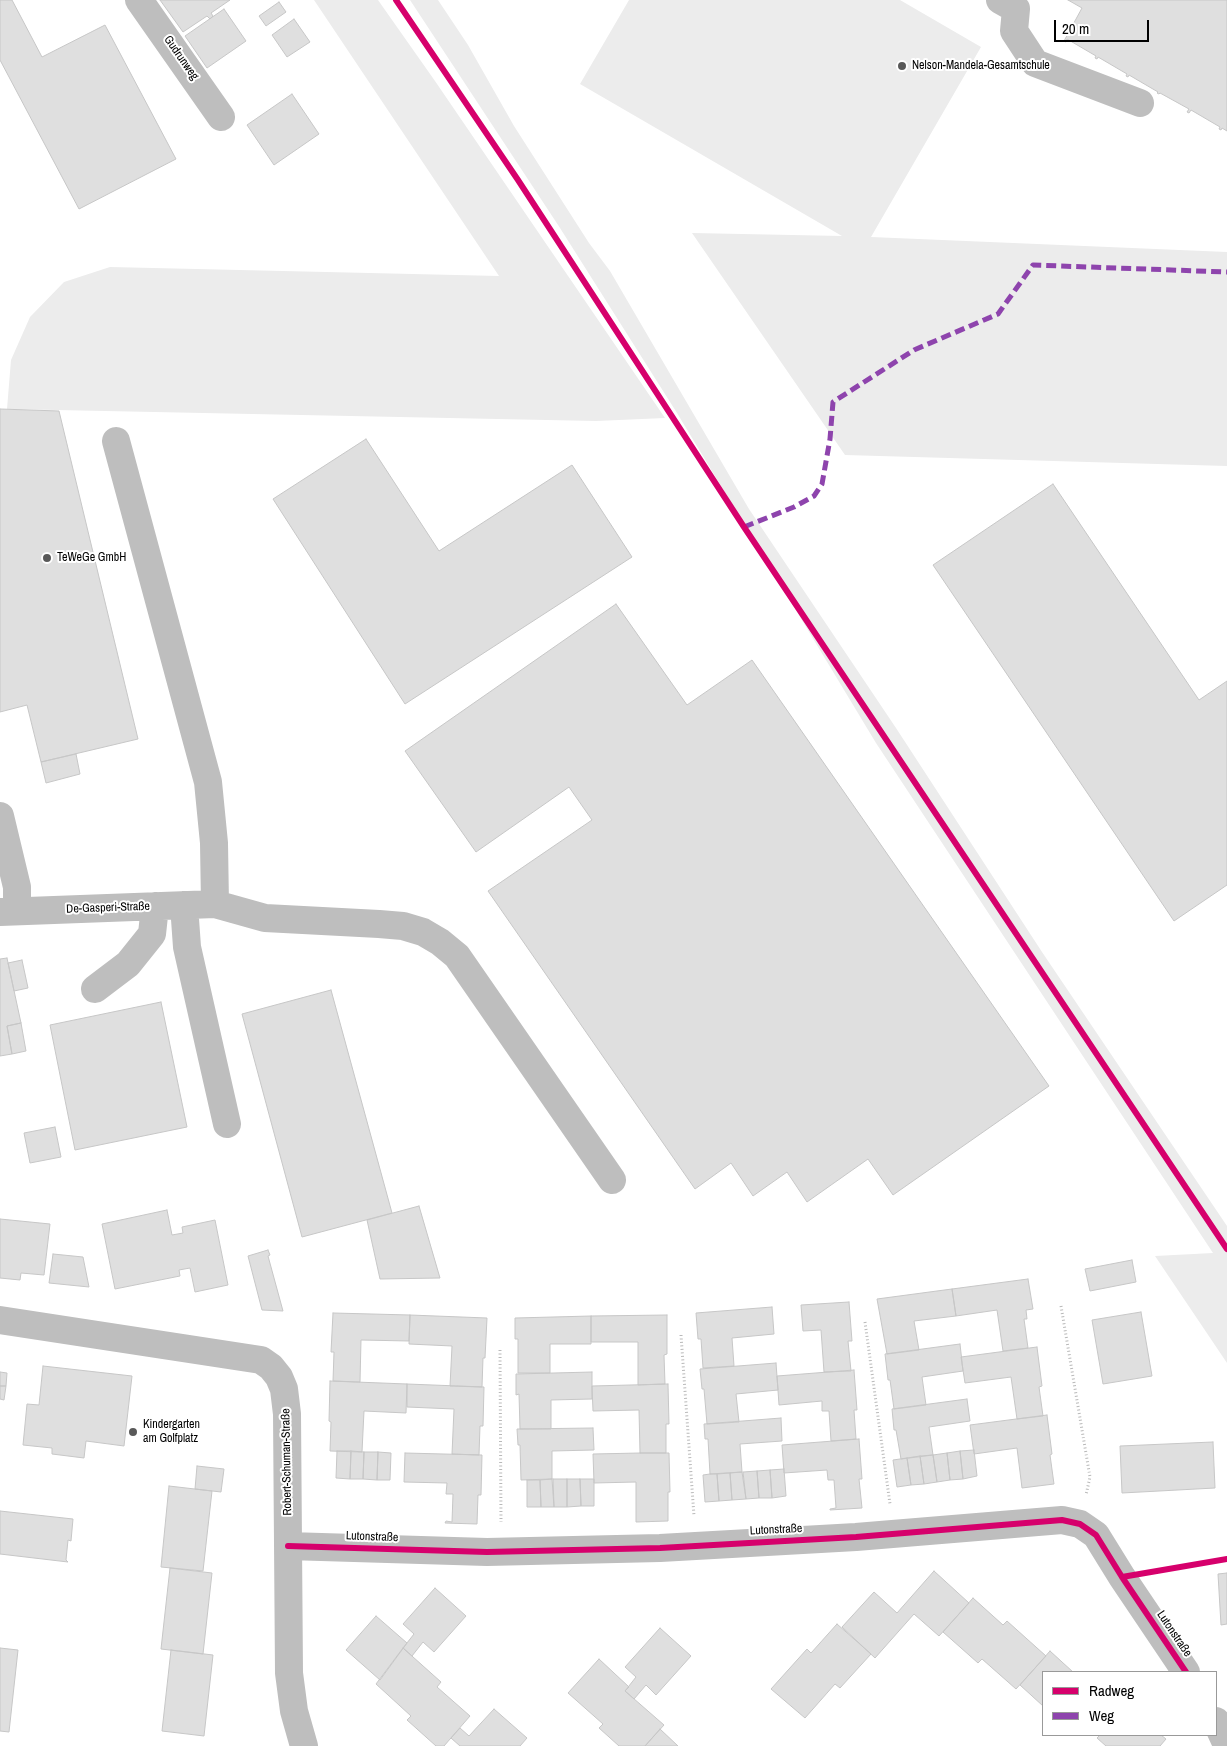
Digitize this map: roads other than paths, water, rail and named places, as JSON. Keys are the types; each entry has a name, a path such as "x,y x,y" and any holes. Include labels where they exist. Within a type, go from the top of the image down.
{"street":[{"name":"Gudrunweg","path":"139,0 221,117"},
{"path":"1000,0 1016,9 1014,32 1035,63 1140,103"},
{"path":"116,441 208,782 214,844 215,904"},
{"path":"0,816 17,887 9,911"},
{"name":"De-Gasperi-Straße","path":"9,911 215,904 265,918 403,926 423,932 440,942 457,956 612,1180"},
{"path":"184,905 187,948 227,1124"},
{"path":"95,989 128,964 152,934 155,906"},
{"name":"Robert-Schuman-Straße","path":"0,1320 261,1360 271,1367 279,1377 284,1389 287,1414 289,1673 294,1711 304,1746"},
{"name":"Lutonstraße","path":"288,1546 501,1552 696,1546 856,1537 1062,1520 1080,1524 1096,1534 1122,1577 1185,1671"},
{"path":"1217,1723 1227,1745"}],"place":[{"name":"Nelson-Mandela-Gesamtschule","path":"902,66"},
{"name":"TeWeGe GmbH","path":"47,558"},
{"name":"Kindergarten am Golfplatz","path":"133,1432"}]}
